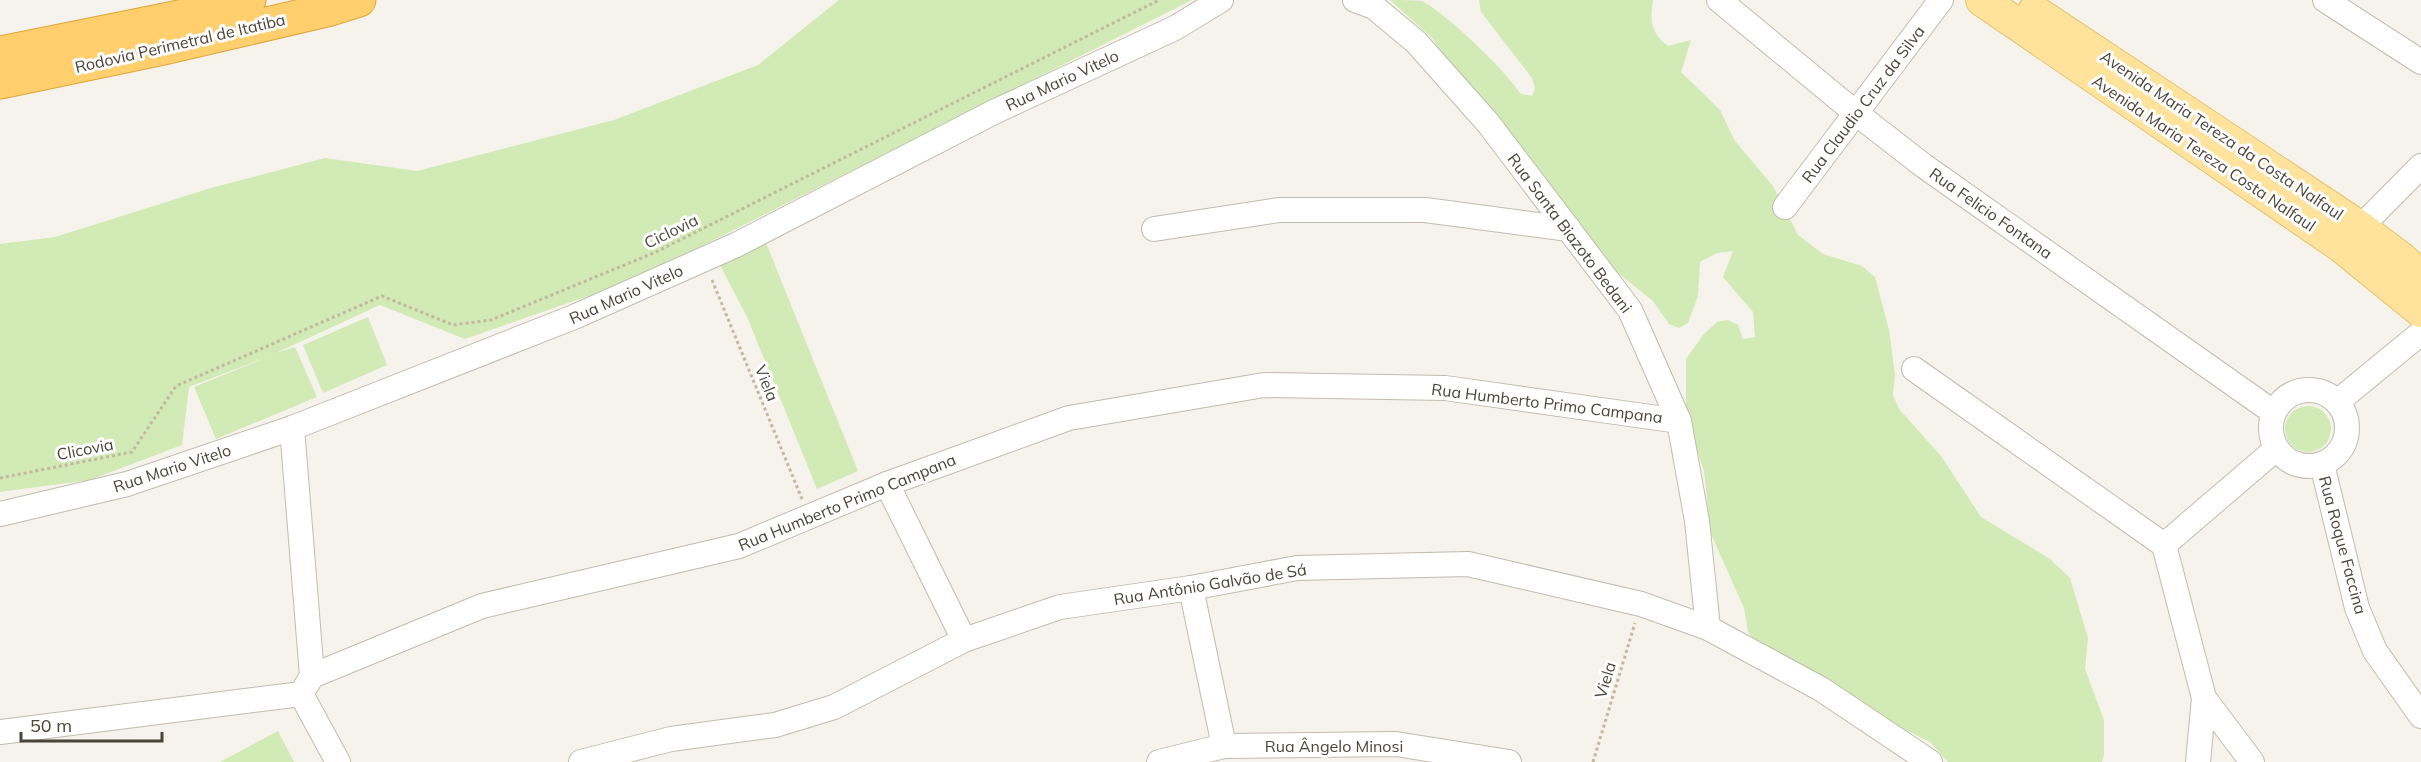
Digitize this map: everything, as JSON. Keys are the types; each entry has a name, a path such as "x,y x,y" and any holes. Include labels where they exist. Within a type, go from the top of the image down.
{"highway":[{"name":"Rodovia Perimetral de Itatiba","path":"0,53 199,13 249,0"},
{"name":"Rodovia Perimetral de Itatiba","path":"0,82 174,46 327,10 359,0"}],"main road":[{"name":"Avenida Maria Tereza Costa Nalfaul","path":"1982,0 2351,237 2421,312"},
{"name":"Avenida Maria Tereza da Costa Nalfaul","path":"2018,0 2351,237 2402,259 2421,277"}],"street":[{"name":"Rua Mario Vitelo","path":"0,514 127,484 292,428 574,317 736,245 994,112 1175,28 1221,0"},
{"name":"Rua Santa Biazoto Bedani","path":"1355,0 1374,7 1416,42 1488,123 1630,310 1679,420 1697,521 1708,628"},
{"name":"Rua Felicio Fontana","path":"1719,0 1857,114 1934,173 2273,412"},
{"name":"Rua Claudio Cruz da Silva","path":"1785,207 1941,0"},
{"path":"2325,0 2421,62"},
{"path":"2351,237 2421,166"},
{"path":"1154,229 1279,210 1425,210 1569,229"},
{"path":"2337,402 2421,333"},
{"path":"1914,369 2164,545 2204,699 2198,762"},
{"name":"Rua Humberto Primo Campana","path":"0,732 306,685 482,606 739,546 886,484 1069,418 1264,385 1445,388 1679,420"},
{"path":"2302,390 2315,390 2327,394 2337,402 2346,419 2346,438 2341,449 2332,459 2308,467 2285,458 2276,449 2271,437 2270,425 2273,412 2290,394 2302,390"},
{"path":"292,428 306,685 338,762"},
{"path":"2164,545 2276,449"},
{"name":"Rua Roque Faccina","path":"2322,464 2357,608 2375,651 2421,716"},
{"path":"886,484 964,640"},
{"name":"Rua Antônio Galvão de Sá","path":"581,762 671,739 775,725 834,707 964,640 1060,607 1191,588 1297,568 1468,564 1641,604 1708,628 1821,689 1930,762"},
{"path":"1191,588 1224,746"},
{"path":"2204,699 2253,762"},
{"name":"Rua Ângelo Minosi","path":"1159,762 1224,746 1396,744 1509,762"}],"path":[{"name":"Ciclovia","path":"176,386 382,296 453,325 491,320 656,252 1159,0"},
{"name":"Viela","path":"704,259 809,517"},
{"name":"Clicovia","path":"0,478 132,452 176,386"},
{"name":"Viela","path":"1593,762 1641,604"}],"green space":[{"path":"839,0 1192,0 634,280 465,339 380,305 276,353 295,347 317,397 216,439 194,387 275,354 189,387 182,445 90,480 0,492 0,244 55,237 211,188 325,158 417,171 614,120 758,65"},
{"path":"1390,0 1422,1 1433,8 1475,43 1521,94 1532,96 1535,88 1532,78 1481,12 1479,0 1653,0 1653,26 1662,41 1668,46 1691,40 1681,72 1720,110 1735,141 1773,186 1798,235 1823,254 1862,266 1875,277 1889,330 1895,375 1893,395 1899,409 1941,456 1981,517 2050,559 2070,578 2088,638 2085,669 2104,720 2102,762 1948,762 1930,742 1772,664 1748,632 1744,608 1711,534 1704,471 1686,419 1686,359 1704,334 1717,322 1728,320 1738,325 1743,339 1755,337 1753,312 1723,277 1733,251 1717,253 1700,262 1698,296 1688,323 1679,328 1669,324 1653,301 1590,251 1525,177 1432,38"},
{"path":"766,243 858,471 817,489 747,317 720,265"},
{"path":"368,317 387,365 323,393 303,345"},
{"path":"2308,406 2317,407 2325,412 2330,420 2330,438 2325,446 2317,451 2308,452 2299,451 2291,446 2286,438 2285,429 2286,420 2291,412 2299,407"},
{"path":"278,731 294,762 220,762"}]}
